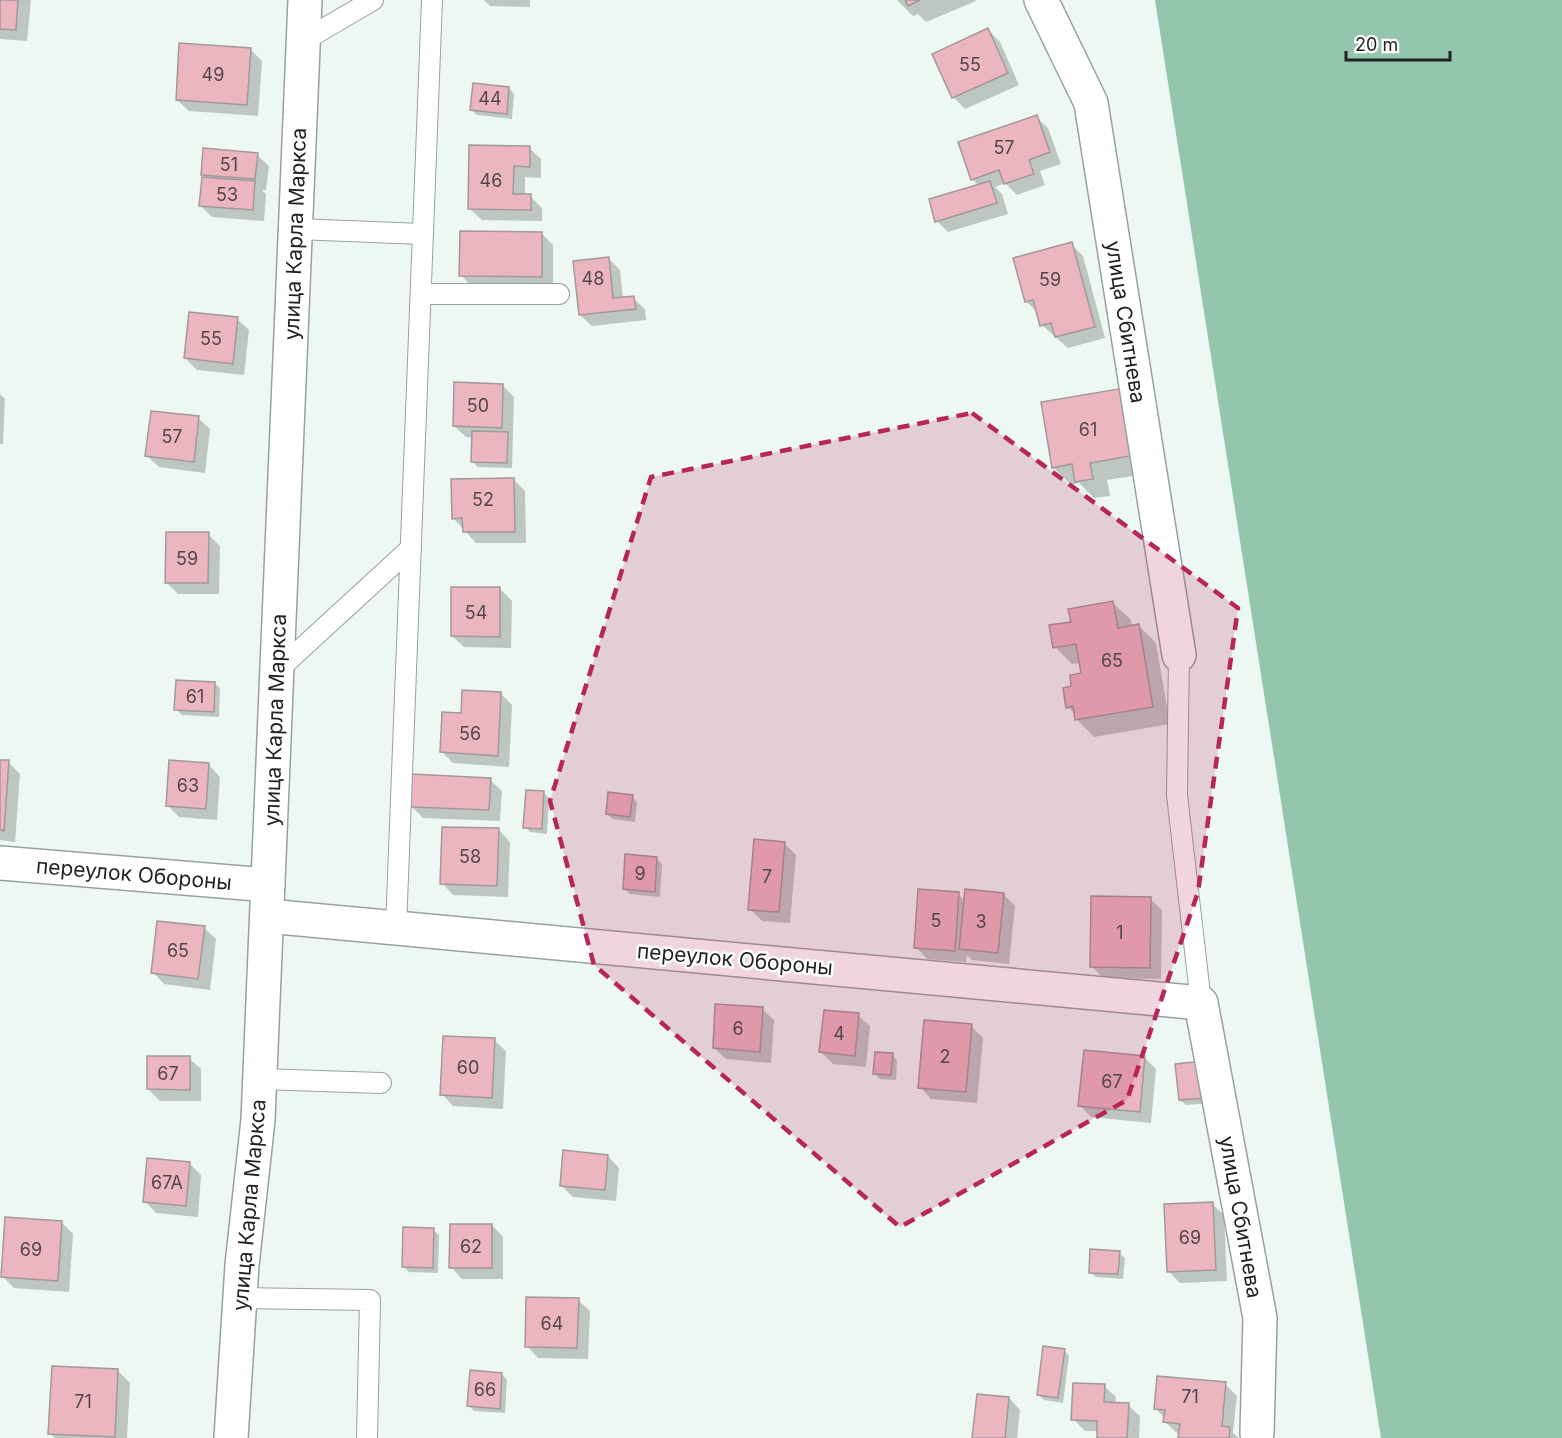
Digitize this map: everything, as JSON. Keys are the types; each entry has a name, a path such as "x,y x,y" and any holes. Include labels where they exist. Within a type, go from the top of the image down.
{"street":[{"name":"улица Карла Маркса","path":"231,1438 240,1298 258,1120 305,0"},
{"name":"улица Сбитнева","path":"1041,0 1091,103 1179,654"},
{"name":"переулок Обороны","path":"0,863 268,900 396,928 1202,1003"},
{"name":"улица Сбитнева","path":"1202,1003 1260,1318 1257,1433"}],"lane":[{"path":"303,40 373,0"},
{"path":"396,928 432,0"},
{"path":"296,229 423,234"},
{"path":"421,294 559,294"},
{"path":"277,671 411,548"},
{"path":"1179,654 1177,795 1202,1003"},
{"path":"260,1078 381,1083"},
{"path":"240,1298 370,1300 367,1438"}],"highlighted area":[{"path":"972,413 1238,608 1198,892 1127,1100 900,1227 594,965 550,801 651,477"}],"shaded area":[{"path":"1155,0 1562,0 1562,1438 1381,1438"}],"building":[{"path":"0,0 18,0 16,30 0,29"},
{"path":"905,0 920,0 908,6"},
{"path":"988,28 1008,73 952,98 932,54"},
{"path":"179,43 251,48 247,105 176,100"},
{"path":"473,83 509,87 507,114 470,110"},
{"path":"1037,115 1050,152 1029,160 1034,174 1004,184 999,170 971,180 958,142"},
{"path":"469,145 530,146 530,167 514,166 513,194 531,194 531,210 468,209"},
{"path":"203,148 258,153 255,179 201,175"},
{"path":"202,177 255,181 253,210 199,206"},
{"path":"990,181 997,203 935,222 929,199"},
{"path":"460,231 542,232 542,277 459,276"},
{"path":"1072,242 1095,327 1055,337 1051,323 1040,326 1033,300 1025,302 1013,258"},
{"path":"609,257 613,298 634,296 636,309 579,315 573,261"},
{"path":"189,312 238,317 233,364 184,358"},
{"path":"454,382 503,384 502,428 453,426"},
{"path":"1124,388 1135,455 1090,463 1093,479 1075,482 1072,464 1052,468 1041,402"},
{"path":"151,411 199,416 194,462 145,456"},
{"path":"472,431 508,432 507,463 471,462"},
{"path":"514,478 515,532 463,532 462,518 452,519 451,479"},
{"path":"166,532 209,532 208,583 165,583"},
{"path":"451,587 500,587 500,637 451,636"},
{"path":"1113,601 1118,628 1139,624 1153,707 1075,720 1073,706 1066,708 1063,688 1071,686 1070,675 1081,673 1076,644 1053,648 1049,625 1071,622 1068,609"},
{"path":"176,680 215,682 214,712 174,710"},
{"path":"462,690 501,692 498,756 440,752 442,712 461,713"},
{"path":"0,760 9,760 4,831 0,830"},
{"path":"169,760 209,763 206,809 166,806"},
{"path":"411,774 491,778 489,810 410,807"},
{"path":"526,790 544,791 542,829 523,828"},
{"path":"608,792 633,795 630,817 606,814"},
{"path":"442,827 499,828 497,886 440,884"},
{"path":"754,839 785,842 779,912 748,910"},
{"path":"625,854 657,857 655,892 623,889"},
{"path":"918,889 959,892 955,951 914,948"},
{"path":"965,889 1004,893 998,953 959,949"},
{"path":"1091,896 1151,897 1150,968 1090,967"},
{"path":"157,921 205,926 198,979 151,973"},
{"path":"715,1004 763,1007 760,1052 713,1048"},
{"path":"824,1010 859,1013 855,1056 819,1052"},
{"path":"924,1020 972,1024 966,1092 918,1088"},
{"path":"443,1036 495,1038 492,1098 440,1095"},
{"path":"1084,1050 1145,1056 1140,1112 1078,1106"},
{"path":"875,1052 893,1053 891,1075 873,1074"},
{"path":"147,1056 190,1056 190,1090 147,1089"},
{"path":"1204,1061 1208,1098 1179,1100 1175,1064"},
{"path":"563,1150 608,1155 605,1190 560,1186"},
{"path":"147,1158 190,1162 186,1206 143,1202"},
{"path":"1213,1202 1216,1270 1167,1272 1164,1204"},
{"path":"5,1217 62,1221 58,1281 1,1277"},
{"path":"450,1224 492,1224 492,1268 449,1268"},
{"path":"403,1227 434,1228 433,1268 402,1267"},
{"path":"1090,1249 1120,1251 1118,1274 1089,1273"},
{"path":"526,1297 579,1298 577,1348 525,1347"},
{"path":"1043,1346 1065,1349 1058,1398 1037,1395"},
{"path":"52,1366 118,1369 115,1437 48,1434"},
{"path":"470,1370 502,1373 500,1409 467,1406"},
{"path":"1157,1376 1226,1382 1222,1426 1230,1427 1229,1438 1178,1438 1180,1424 1163,1422 1165,1410 1154,1409"},
{"path":"1073,1383 1105,1384 1104,1402 1129,1403 1127,1438 1097,1438 1097,1421 1071,1420"},
{"path":"977,1394 1009,1397 1005,1438 972,1438"}]}
